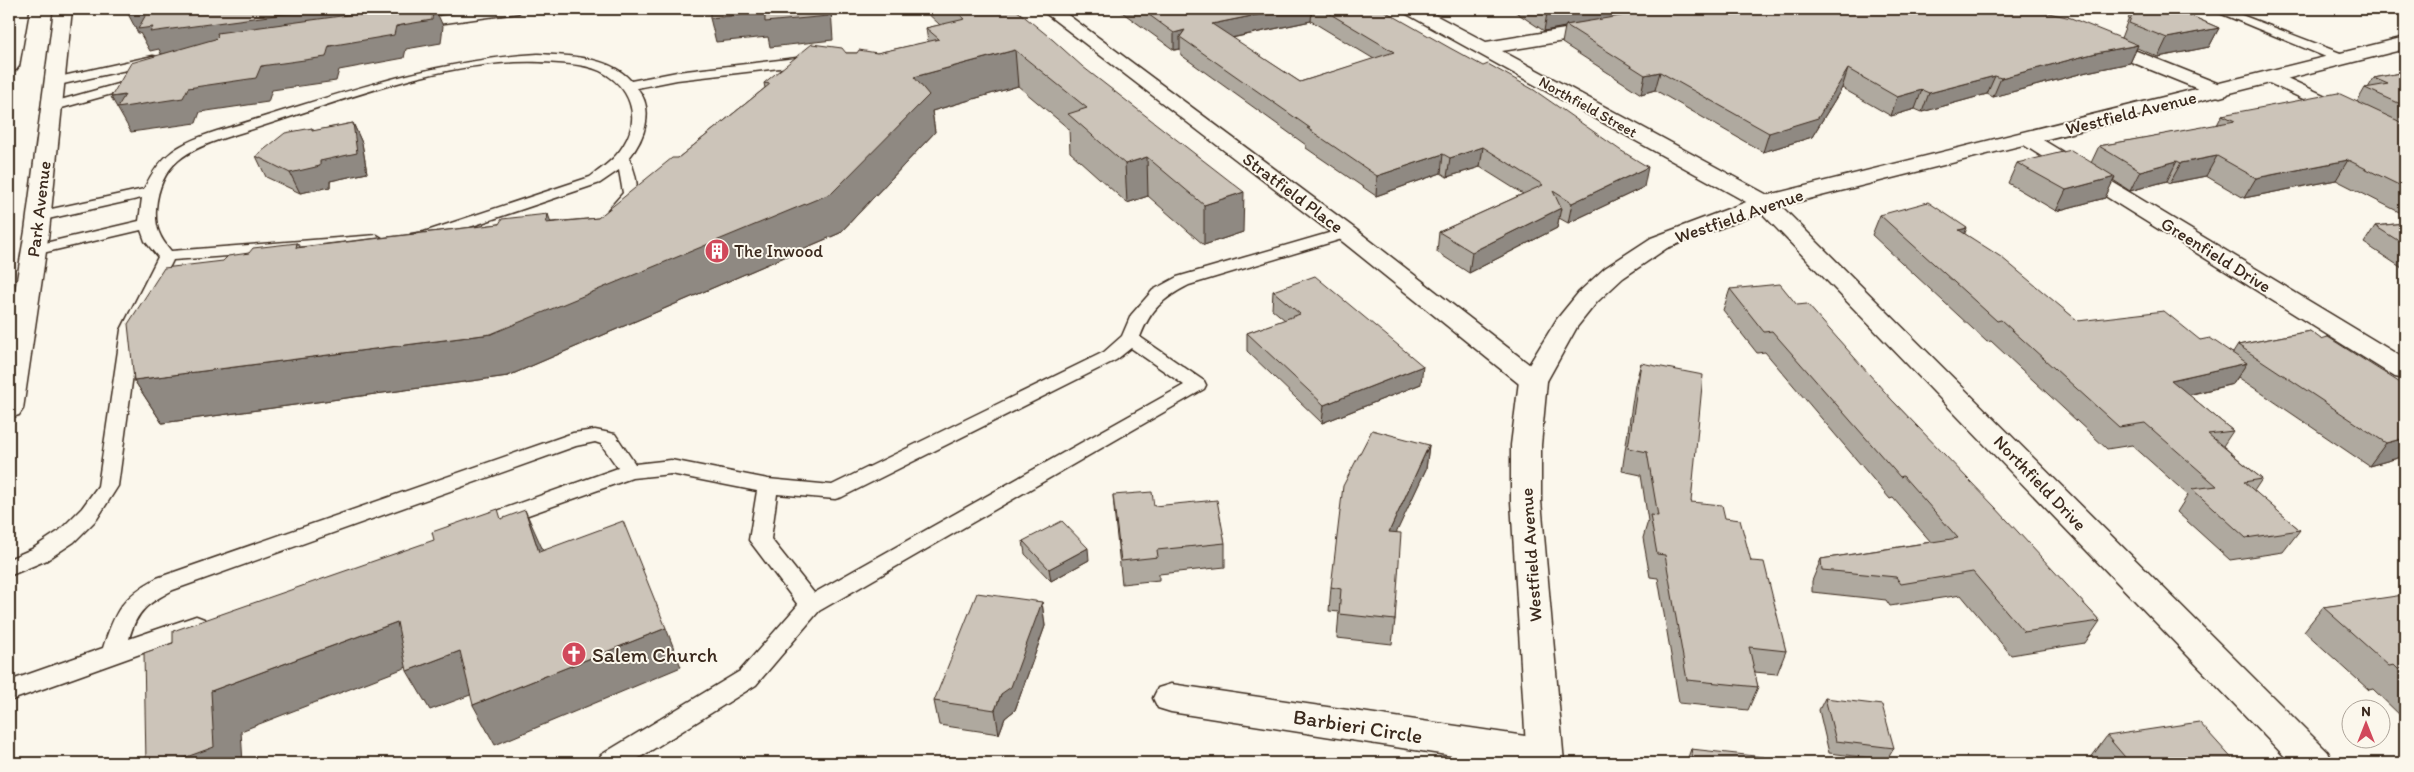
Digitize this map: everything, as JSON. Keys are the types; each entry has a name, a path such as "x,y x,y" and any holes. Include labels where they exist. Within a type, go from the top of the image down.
{"street":[{"path":"9,66 20,9"},
{"name":"Park Avenue","path":"9,409 39,216 63,9"},
{"name":"Stratfield Place","path":"1049,9 1346,233 1533,381"},
{"name":"Northfield Street","path":"1412,9 1481,49 1765,203"},
{"path":"1481,49 1615,26"},
{"path":"2083,35 2220,91"},
{"name":"Westfield Avenue","path":"1545,759 1526,501 1526,445 1533,381 1566,324 1588,297 1614,273 1659,243 1765,203 2220,91 2405,43"},
{"path":"2272,77 2405,142"},
{"name":"Greenfield Drive","path":"2026,138 2405,371"},
{"name":"Northfield Drive","path":"1765,203 2315,763"},
{"name":"Barbieri Circle","path":"1171,698 1545,759"}],"lane":[{"path":"398,25 518,9"},
{"path":"2216,9 2343,59"},
{"path":"54,82 165,58"},
{"path":"166,256 153,241 147,224 150,192 164,164 192,146 342,98 434,72 494,62 531,60 576,61 599,65 614,73 629,86 640,105 641,116 637,134 622,158 610,171 595,180 425,236"},
{"path":"629,86 677,76 810,60 829,62"},
{"path":"51,107 150,80"},
{"path":"607,216 626,204 631,194 631,182 622,158"},
{"path":"39,216 150,192"},
{"path":"34,250 147,224"},
{"path":"461,531 630,471 671,467 768,486 835,492 1110,356 1130,339 1140,315 1159,294 1183,281 1346,233"},
{"path":"166,256 425,236 472,238"},
{"path":"9,568 30,561 59,542 83,522 100,502 108,486 130,330 166,256"},
{"path":"610,763 748,678 811,605 1197,385 1130,339"},
{"path":"113,655 126,612 140,596 165,584 545,449 588,437 608,439 630,471"},
{"path":"768,486 760,540 811,605"},
{"path":"9,691 216,618"}],"building":[{"path":"127,9 148,9 127,12"},
{"path":"149,9 320,9 150,32 153,27 138,29"},
{"path":"392,9 433,9 432,20 396,26 394,35 329,46 326,57 261,66 256,78 188,88 183,98 117,108 125,95 111,97 131,63 215,39 218,36 217,33"},
{"path":"710,9 828,9 828,16 765,22 765,12 710,18"},
{"path":"954,9 1015,9 1083,67 1244,192 1204,205 1147,157 1125,164 1068,114 1087,108 1015,50 914,77 929,95 832,193 491,334 134,380 128,324 164,268 223,261 228,256 249,253 253,248 297,243 296,248 499,224 502,219 548,214 546,223 598,218 672,158 678,158 770,84 764,83 812,44 842,48 846,53 857,53 859,50 877,53 939,39 926,28 965,19"},
{"path":"1141,9 1286,9 1212,24 1300,82 1394,52 1322,9 1381,9 1483,66 1488,64 1534,90 1620,150 1648,167 1572,203 1553,191 1561,208 1472,252 1439,232 1543,185 1483,147 1450,158 1443,154 1377,176 1180,37 1185,30 1174,33"},
{"path":"1541,9 1574,9 1547,13"},
{"path":"1662,9 1895,9 1901,12 1904,9 2031,9 2071,18 2138,45 2096,53 2001,78 1995,76 1929,93 1922,90 1897,97 1848,69 1818,118 1769,133 1660,72 1645,75 1566,25"},
{"path":"2134,9 2175,9 2219,28 2167,38 2129,23"},
{"path":"2405,72 2405,106 2365,88 2388,84 2374,78"},
{"path":"2338,93 2405,124 2405,188 2348,160 2256,178 2217,156 2181,163 2177,161 2140,171 2099,146 2235,121 2222,115"},
{"path":"353,123 357,153 320,161 320,166 290,173 256,156 285,133 312,128 312,131"},
{"path":"2071,150 2115,177 2066,190 2017,163"},
{"path":"1928,202 1967,228 1959,230 2001,257 2078,321 2164,311 2200,340 2210,338 2247,363 2171,380 2233,431 2208,434 2262,479 2244,482 2300,530 2246,538 2192,489 2217,486 2145,423 2119,427 2001,320 1997,321 1880,215"},
{"path":"2405,223 2405,245 2375,226"},
{"path":"1315,276 1423,366 1324,405 1247,333 1300,314 1273,291"},
{"path":"1780,284 1797,305 1807,304 1892,400 1995,507 2100,621 2024,632 1973,572 1901,584 1896,577 1822,570 1821,559 1958,538 1903,476 1900,477 1772,331 1764,332 1730,289"},
{"path":"2310,331 2321,339 2328,337 2405,386 2405,438 2386,443 2238,345"},
{"path":"1641,363 1703,375 1691,502 1722,505 1725,518 1740,520 1751,561 1764,562 1786,651 1749,647 1758,687 1687,680 1665,555 1657,554 1650,515 1658,516 1647,452 1628,448"},
{"path":"1372,430 1429,445 1389,532 1401,533 1395,620 1339,614 1341,589 1331,587 1343,486"},
{"path":"1152,492 1154,506 1217,500 1225,543 1157,550 1158,557 1121,561 1113,495"},
{"path":"498,509 501,519 525,510 539,552 623,521 666,628 473,705 460,651 407,671 397,622 211,691 214,747 170,763 146,763 144,653 173,643 173,631 434,540 432,532"},
{"path":"1062,521 1088,548 1049,569 1023,541"},
{"path":"977,593 1042,602 1011,687 1001,694 995,710 934,701"},
{"path":"2403,595 2405,597 2405,676 2394,665 2389,666 2323,607"},
{"path":"1825,698 1882,705 1894,748 1836,741"},
{"path":"2199,722 2236,763 2130,763 2107,736"},
{"path":"1691,749 1764,757 1765,763 1694,763"}],"place":[{"name":"The Inwood","path":"717,251"},
{"name":"Salem Church","path":"574,654"}]}
